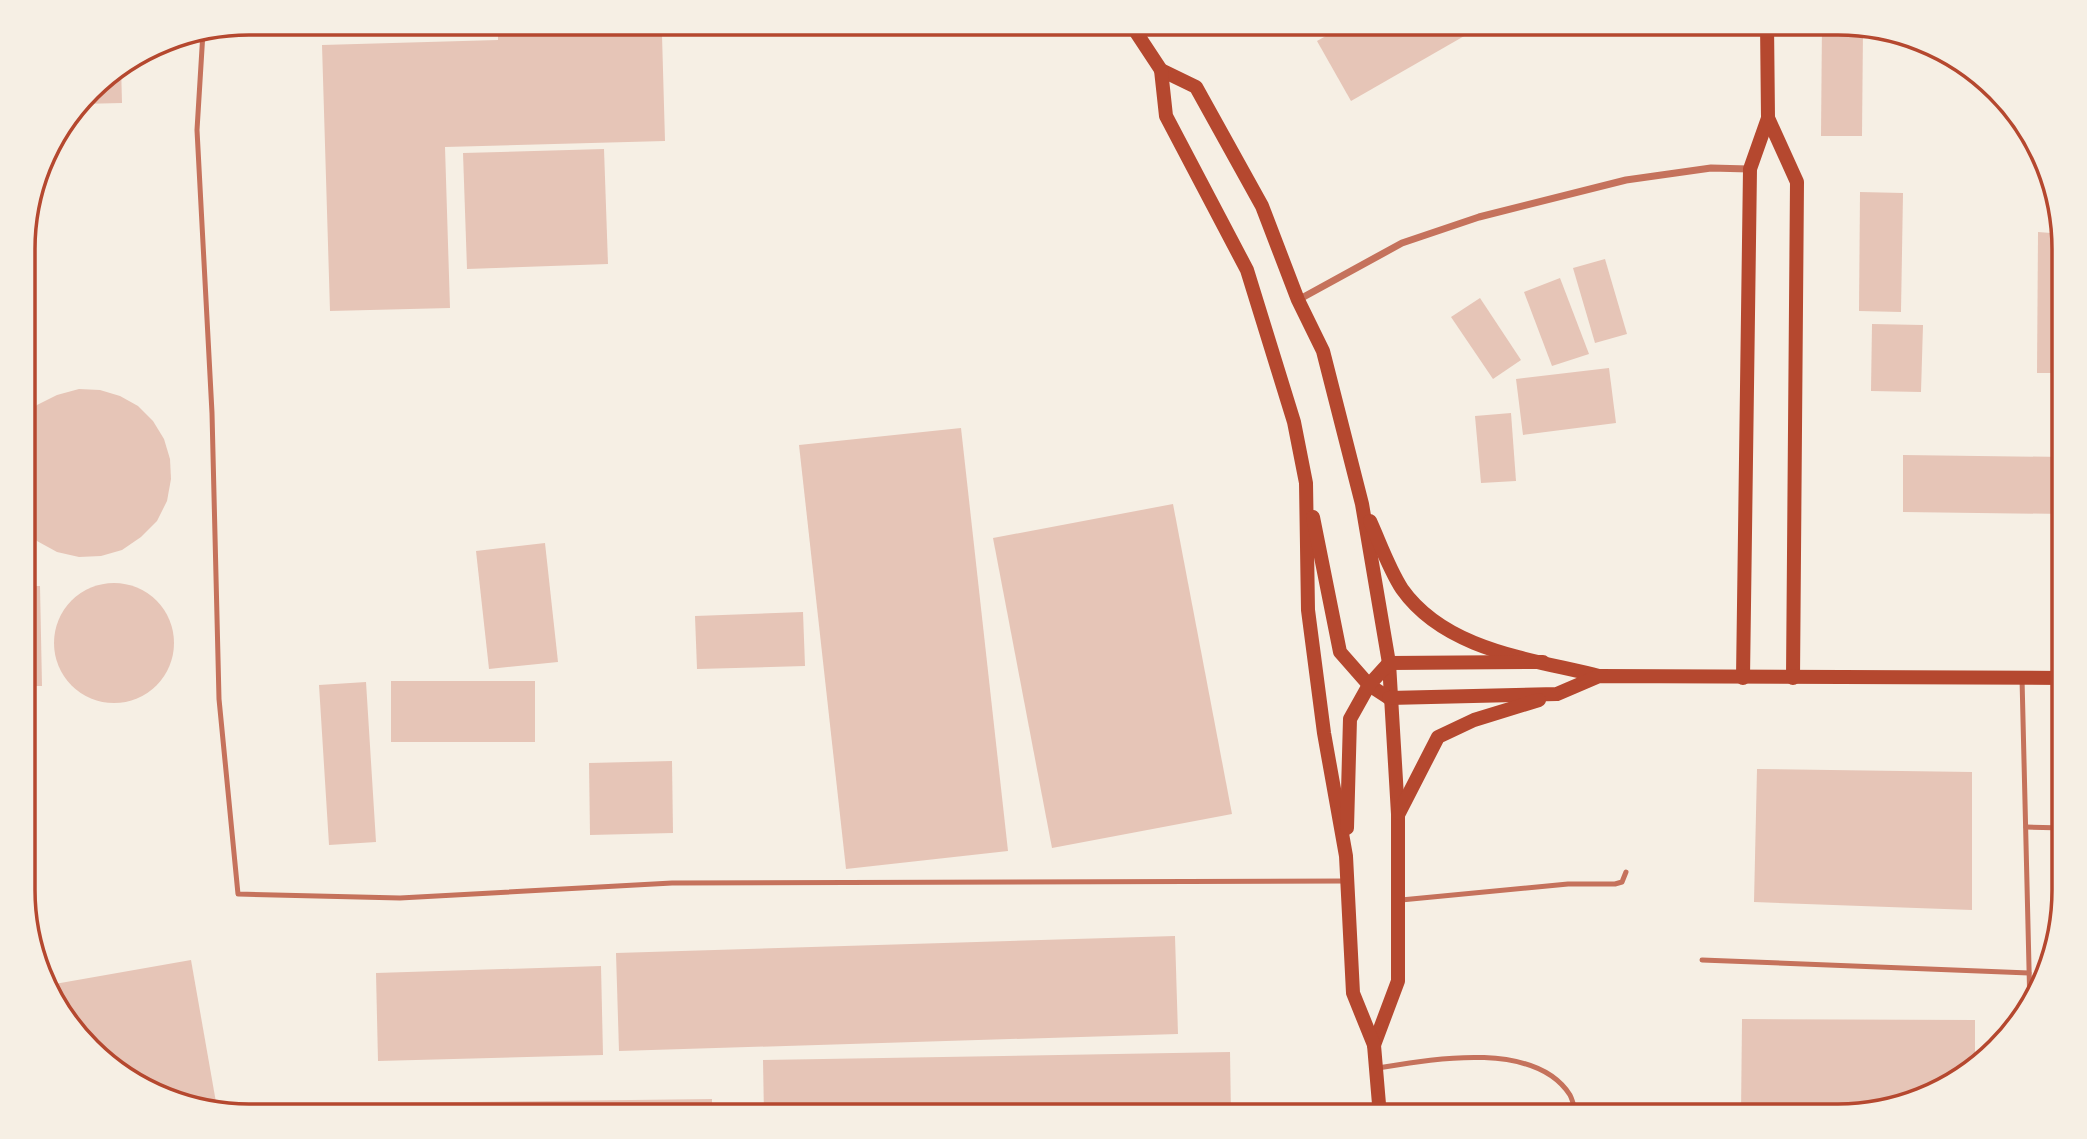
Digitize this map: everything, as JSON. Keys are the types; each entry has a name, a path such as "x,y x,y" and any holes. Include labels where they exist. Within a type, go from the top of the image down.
{"main road":[{"path":"1138,35 1161,70 1166,116 1247,270 1281,373 1340,652 1369,685 1389,698 1557,694"},
{"path":"1743,678 1750,169 1768,118 1767,35"},
{"path":"1161,70 1196,86 1262,206 1298,300 1323,351 1362,504 1389,663 1398,814 1398,981 1374,1045"},
{"path":"1768,118 1797,182 1793,678"},
{"path":"1306,483 1308,610 1324,733 1346,856"},
{"path":"1362,504 1402,589 1432,621 1472,643 1543,662 1599,676 2052,678"},
{"path":"1380,1104 1374,1045 1353,993 1346,881 1350,719 1369,685 1389,663 1543,662"},
{"path":"1398,814 1422,762 1438,737 1474,720 1557,694 1599,676"}],"street":[{"path":"1298,300 1402,243 1479,217 1626,180 1712,167 1750,169"}],"lane":[{"path":"202,40 197,130 212,414 219,699 238,894 400,898 672,883 1346,881"},
{"path":"2022,678 2029,985"},
{"path":"2026,827 2052,828"},
{"path":"1398,900 1568,884 1615,884 1622,882 1626,872"},
{"path":"1702,960 2029,973"},
{"path":"1378,1068 1426,1060 1501,1058 1541,1069 1570,1096 1573,1104"}],"building":[{"path":"498,35 662,35 665,141 445,147 450,308 330,311 322,45 498,40"},
{"path":"1328,35 1466,35 1351,101 1317,41"},
{"path":"1822,35 1863,37 1862,136 1821,136"},
{"path":"121,78 122,103 92,104"},
{"path":"604,149 608,264 467,269 463,153"},
{"path":"1860,192 1903,193 1901,312 1859,311"},
{"path":"2038,232 2052,235 2052,373 2037,373"},
{"path":"1605,259 1627,334 1595,343 1573,268"},
{"path":"1560,278 1589,354 1552,366 1524,292"},
{"path":"1480,298 1521,360 1493,379 1451,317"},
{"path":"1872,324 1923,325 1921,392 1871,391"},
{"path":"1609,368 1616,423 1523,435 1516,379"},
{"path":"79,389 100,390 120,396 138,406 153,421 164,439 170,459 171,479 167,501 157,521 141,537 122,550 101,556 79,557 57,552 35,539 35,407 57,395"},
{"path":"1511,413 1516,481 1481,483 1475,416"},
{"path":"961,428 1008,851 846,869 799,445"},
{"path":"1903,455 2052,457 2052,514 1903,512"},
{"path":"1173,504 1232,814 1052,848 993,538"},
{"path":"545,543 558,662 489,669 476,551"},
{"path":"114,583 137,588 156,601 169,620 174,643 169,666 156,685 137,698 114,703 91,698 72,685 59,666 54,643 59,620 72,601 91,588"},
{"path":"35,586 40,586 42,686 35,686"},
{"path":"803,612 805,666 697,669 695,616"},
{"path":"391,681 535,681 535,742 391,742"},
{"path":"366,682 376,842 329,845 319,685"},
{"path":"672,761 673,833 590,835 589,763"},
{"path":"1757,769 1972,772 1972,910 1754,902"},
{"path":"1175,936 1178,1034 619,1051 616,953"},
{"path":"191,960 216,1101 167,1088 119,1060 88,1031 71,1009 57,984"},
{"path":"601,966 603,1055 378,1061 376,973"},
{"path":"1742,1019 1975,1020 1975,1054 1945,1075 1920,1088 1894,1097 1852,1104 1741,1104"},
{"path":"1230,1052 1231,1104 764,1104 763,1060"},
{"path":"712,1099 712,1104 308,1104"}]}
